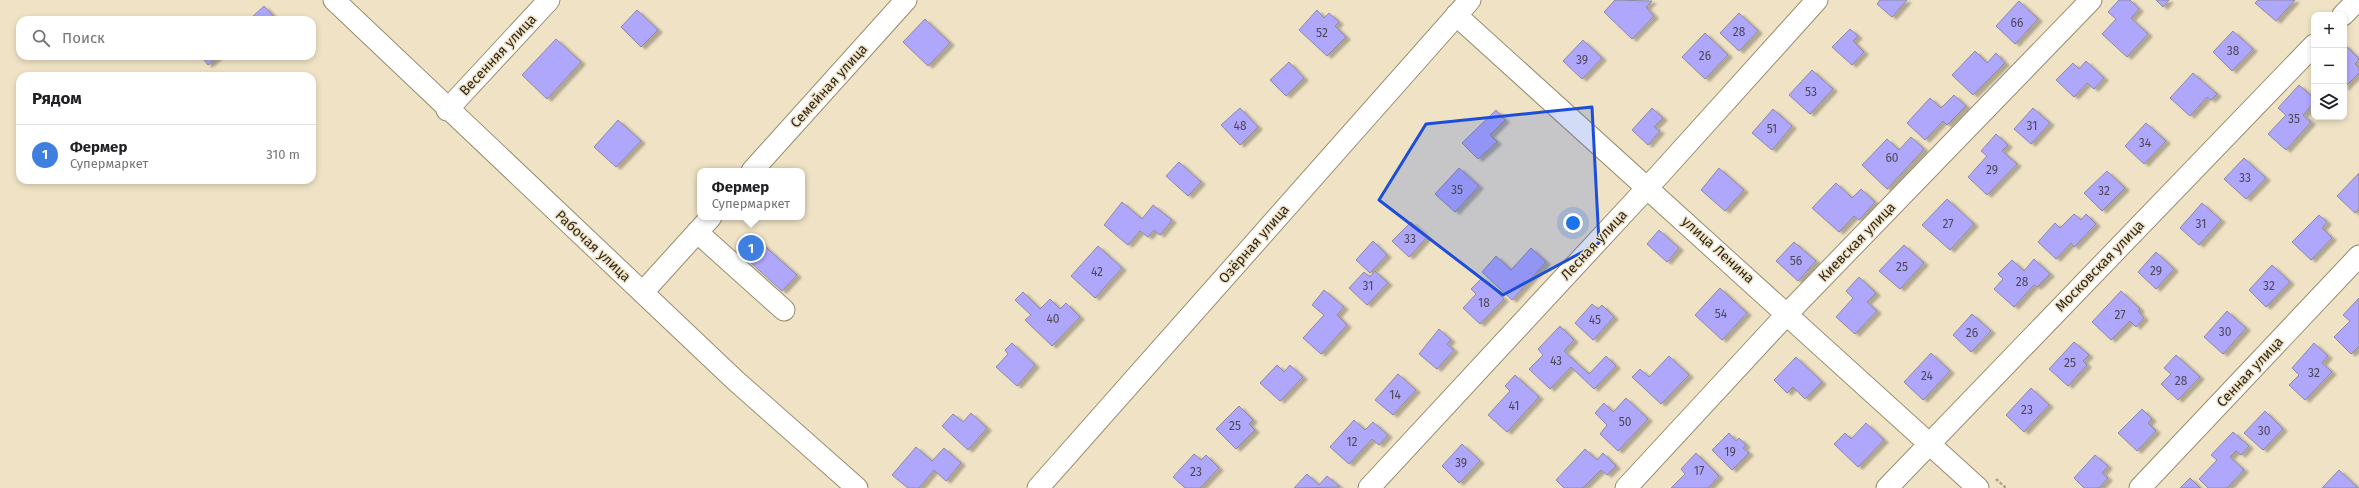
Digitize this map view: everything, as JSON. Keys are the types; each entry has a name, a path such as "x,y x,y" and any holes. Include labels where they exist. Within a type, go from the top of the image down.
{"street":[{"name":"Рабочая улица","path":"334,0 447,110 643,292 736,381 857,488"},
{"name":"Весенняя улица","path":"447,110 549,0"},
{"name":"Семейная улица","path":"755,168 906,0"},
{"name":"Лесная улица","path":"1369,488 1648,186 1816,0"},
{"name":"Киевская улица","path":"1626,488 1788,314 2091,0"},
{"path":"2346,12 2358,0"},
{"name":"улица Ленина","path":"1463,7 1648,186 1978,488"},
{"name":"Озёрная улица","path":"1038,488 1463,7"},
{"name":"Московская улица","path":"1886,488 2311,48"},
{"path":"643,292 704,224 784,310"},
{"name":"Сенная улица","path":"2140,488 2359,256"}],"highlighted area":[{"path":"1592,107 1599,243 1503,295 1379,200 1426,124"}],"building":[{"path":"1615,0 1652,1 1646,7 1654,16 1632,39 1604,12"},
{"path":"1880,0 1907,0 1892,17 1877,4"},
{"path":"2119,0 2130,0 2139,9 2131,18 2148,34 2127,57 2102,34 2116,19 2108,12"},
{"path":"2156,0 2169,0 2163,7"},
{"path":"2258,0 2295,0 2276,21 2255,3"},
{"path":"2019,1 2038,19 2015,44 1996,26"},
{"path":"264,6 273,16 253,16"},
{"path":"637,10 658,30 641,47 621,27"},
{"path":"1317,10 1324,18 1329,13 1339,22 1335,26 1346,37 1327,56 1299,30"},
{"path":"1739,13 1758,31 1739,51 1720,33"},
{"path":"925,19 950,43 928,66 903,42"},
{"path":"1850,29 1858,36 1853,41 1864,52 1852,65 1832,47"},
{"path":"2233,31 2253,49 2232,71 2213,52"},
{"path":"1705,33 1728,55 1705,79 1682,57"},
{"path":"556,39 581,62 547,99 522,75"},
{"path":"1583,40 1602,58 1582,79 1563,61"},
{"path":"2347,47 2359,59 2355,64 2359,68 2359,73 2347,85"},
{"path":"1975,51 1987,63 1996,53 2005,63 1973,95 1952,75"},
{"path":"204,60 214,60 208,65"},
{"path":"2086,61 2104,78 2094,89 2087,83 2074,97 2056,80 2073,63 2079,69"},
{"path":"1289,62 1304,78 1286,96 1270,80"},
{"path":"1812,70 1833,89 1810,114 1789,95"},
{"path":"2193,73 2217,94 2211,100 2207,97 2190,116 2170,98"},
{"path":"2299,85 2311,95 2311,106 2303,115 2311,122 2286,150 2268,134 2286,115 2278,108"},
{"path":"1954,95 1966,106 1947,125 1943,121 1925,140 1907,123 1930,98 1941,108"},
{"path":"1240,108 1258,127 1240,145 1221,125"},
{"path":"1652,108 1663,118 1654,127 1660,131 1648,145 1632,130"},
{"path":"2033,108 2050,123 2031,144 2014,129"},
{"path":"1773,109 1792,126 1772,150 1752,133"},
{"path":"1496,110 1505,120 1490,135 1497,142 1478,159 1462,143"},
{"path":"618,120 641,141 616,167 594,147"},
{"path":"2146,123 2166,141 2144,164 2125,146"},
{"path":"1996,134 2008,145 2002,151 2017,164 1987,195 1968,177 1987,156 1981,151"},
{"path":"1911,137 1924,149 1887,189 1862,165 1887,139 1899,150"},
{"path":"2244,158 2266,178 2246,199 2224,179"},
{"path":"1179,162 1201,182 1188,196 1166,176"},
{"path":"1459,168 1479,186 1455,212 1435,194"},
{"path":"1719,168 1744,190 1725,211 1701,190"},
{"path":"2107,171 2125,188 2102,211 2084,193"},
{"path":"2359,173 2359,208 2355,213 2337,196"},
{"path":"1836,183 1852,198 1861,189 1875,202 1859,220 1854,216 1839,232 1812,208"},
{"path":"1947,199 1974,224 1950,250 1922,225"},
{"path":"1122,202 1142,219 1153,205 1172,220 1160,235 1154,230 1148,237 1140,231 1128,245 1104,225"},
{"path":"2202,203 2221,220 2199,245 2180,228"},
{"path":"2074,214 2081,220 2086,214 2096,224 2074,247 2071,243 2056,259 2038,242 2055,223 2060,228"},
{"path":"2319,215 2327,222 2322,228 2332,238 2311,260 2292,242"},
{"path":"1411,222 1427,237 1409,257 1392,241"},
{"path":"1659,230 1679,248 1667,262 1647,244"},
{"path":"752,235 797,275 782,291 738,251"},
{"path":"1373,241 1387,255 1370,273 1356,260"},
{"path":"1794,242 1816,261 1798,281 1776,261"},
{"path":"1904,245 1924,263 1900,289 1879,271"},
{"path":"1098,246 1122,268 1095,298 1071,276"},
{"path":"1531,248 1546,262 1512,300 1482,272 1496,256 1511,270"},
{"path":"2156,252 2174,269 2156,289 2138,272"},
{"path":"2034,259 2050,274 2037,287 2034,285 2014,307 1994,289 2003,279 1998,274 2012,260 2024,271"},
{"path":"2272,265 2290,282 2266,307 2249,290"},
{"path":"1375,271 1388,283 1367,305 1349,288 1364,272 1370,277"},
{"path":"1859,277 1876,293 1867,302 1877,311 1855,334 1836,317 1853,298 1846,291"},
{"path":"1482,278 1504,299 1480,324 1463,308 1476,294 1471,289"},
{"path":"1720,288 1747,313 1722,340 1695,315"},
{"path":"1324,290 1344,307 1337,315 1347,325 1321,354 1303,338 1324,315 1312,305"},
{"path":"2121,291 2140,309 2138,311 2144,318 2136,327 2130,321 2111,340 2092,322"},
{"path":"1023,292 1040,309 1050,299 1060,309 1066,303 1080,317 1052,346 1025,320 1031,315 1015,300"},
{"path":"2359,298 2359,346 2351,354 2334,337 2350,321 2343,315"},
{"path":"1592,304 1598,309 1602,305 1614,317 1593,340 1575,323"},
{"path":"2227,311 2246,328 2223,354 2204,337"},
{"path":"1972,314 1991,331 1971,352 1953,335"},
{"path":"1560,326 1574,340 1564,351 1589,374 1606,356 1616,366 1594,389 1571,367 1550,389 1529,369 1543,355 1538,349"},
{"path":"1439,329 1451,340 1447,344 1454,350 1437,369 1419,354"},
{"path":"2074,342 2089,355 2083,361 2087,365 2068,386 2049,369"},
{"path":"1012,343 1035,365 1017,386 996,367 1008,354 1005,350"},
{"path":"2314,343 2328,356 2322,363 2332,372 2305,400 2289,385 2299,375 2292,368"},
{"path":"1931,353 1950,371 1923,400 1904,382"},
{"path":"2176,355 2200,377 2178,400 2161,384 2171,374 2164,368"},
{"path":"1669,356 1689,375 1661,404 1632,377 1640,369 1649,377"},
{"path":"1796,357 1822,382 1805,399 1793,387 1787,393 1774,380"},
{"path":"1277,365 1284,372 1290,365 1303,377 1280,401 1260,383"},
{"path":"1398,374 1416,390 1393,415 1375,400"},
{"path":"1515,375 1539,397 1507,432 1488,415 1510,391 1505,386"},
{"path":"2031,388 2049,405 2024,432 2006,415"},
{"path":"1626,398 1648,419 1618,451 1600,434 1607,425 1595,413 1604,403 1613,412"},
{"path":"1239,406 1253,420 1249,424 1255,430 1236,449 1216,429"},
{"path":"2142,409 2152,419 2148,423 2156,431 2137,451 2118,433"},
{"path":"2265,411 2283,429 2263,450 2244,433"},
{"path":"971,413 987,428 968,450 942,426 953,414 963,422"},
{"path":"1354,420 1365,430 1373,422 1388,435 1379,445 1372,439 1349,464 1330,447"},
{"path":"1866,423 1884,440 1858,467 1834,444 1845,433 1851,439"},
{"path":"2233,432 2249,446 2241,455 2236,451 2230,457 2244,470 2227,488 2208,488 2199,479 2217,460 2211,455"},
{"path":"1729,433 1736,441 1739,438 1746,445 1743,448 1749,453 1732,470 1712,450"},
{"path":"1462,444 1480,461 1459,483 1442,466"},
{"path":"916,447 932,461 944,448 961,463 946,481 934,470 919,488 908,488 892,475"},
{"path":"1585,449 1597,460 1603,453 1616,466 1607,475 1601,470 1583,488 1564,488 1556,480"},
{"path":"1696,453 1719,476 1708,488 1671,488 1685,474 1681,469"},
{"path":"1194,454 1201,460 1206,455 1219,468 1200,488 1185,488 1173,477"},
{"path":"2095,455 2108,466 2102,473 2108,478 2099,488 2084,488 2074,478"},
{"path":"2339,470 2358,488 2322,488"},
{"path":"1307,474 1319,485 1327,476 1340,487 1294,488"},
{"path":"2190,478 2200,488 2180,488"}],"place":[{"name":"Фермер","path":"751,248"}]}
